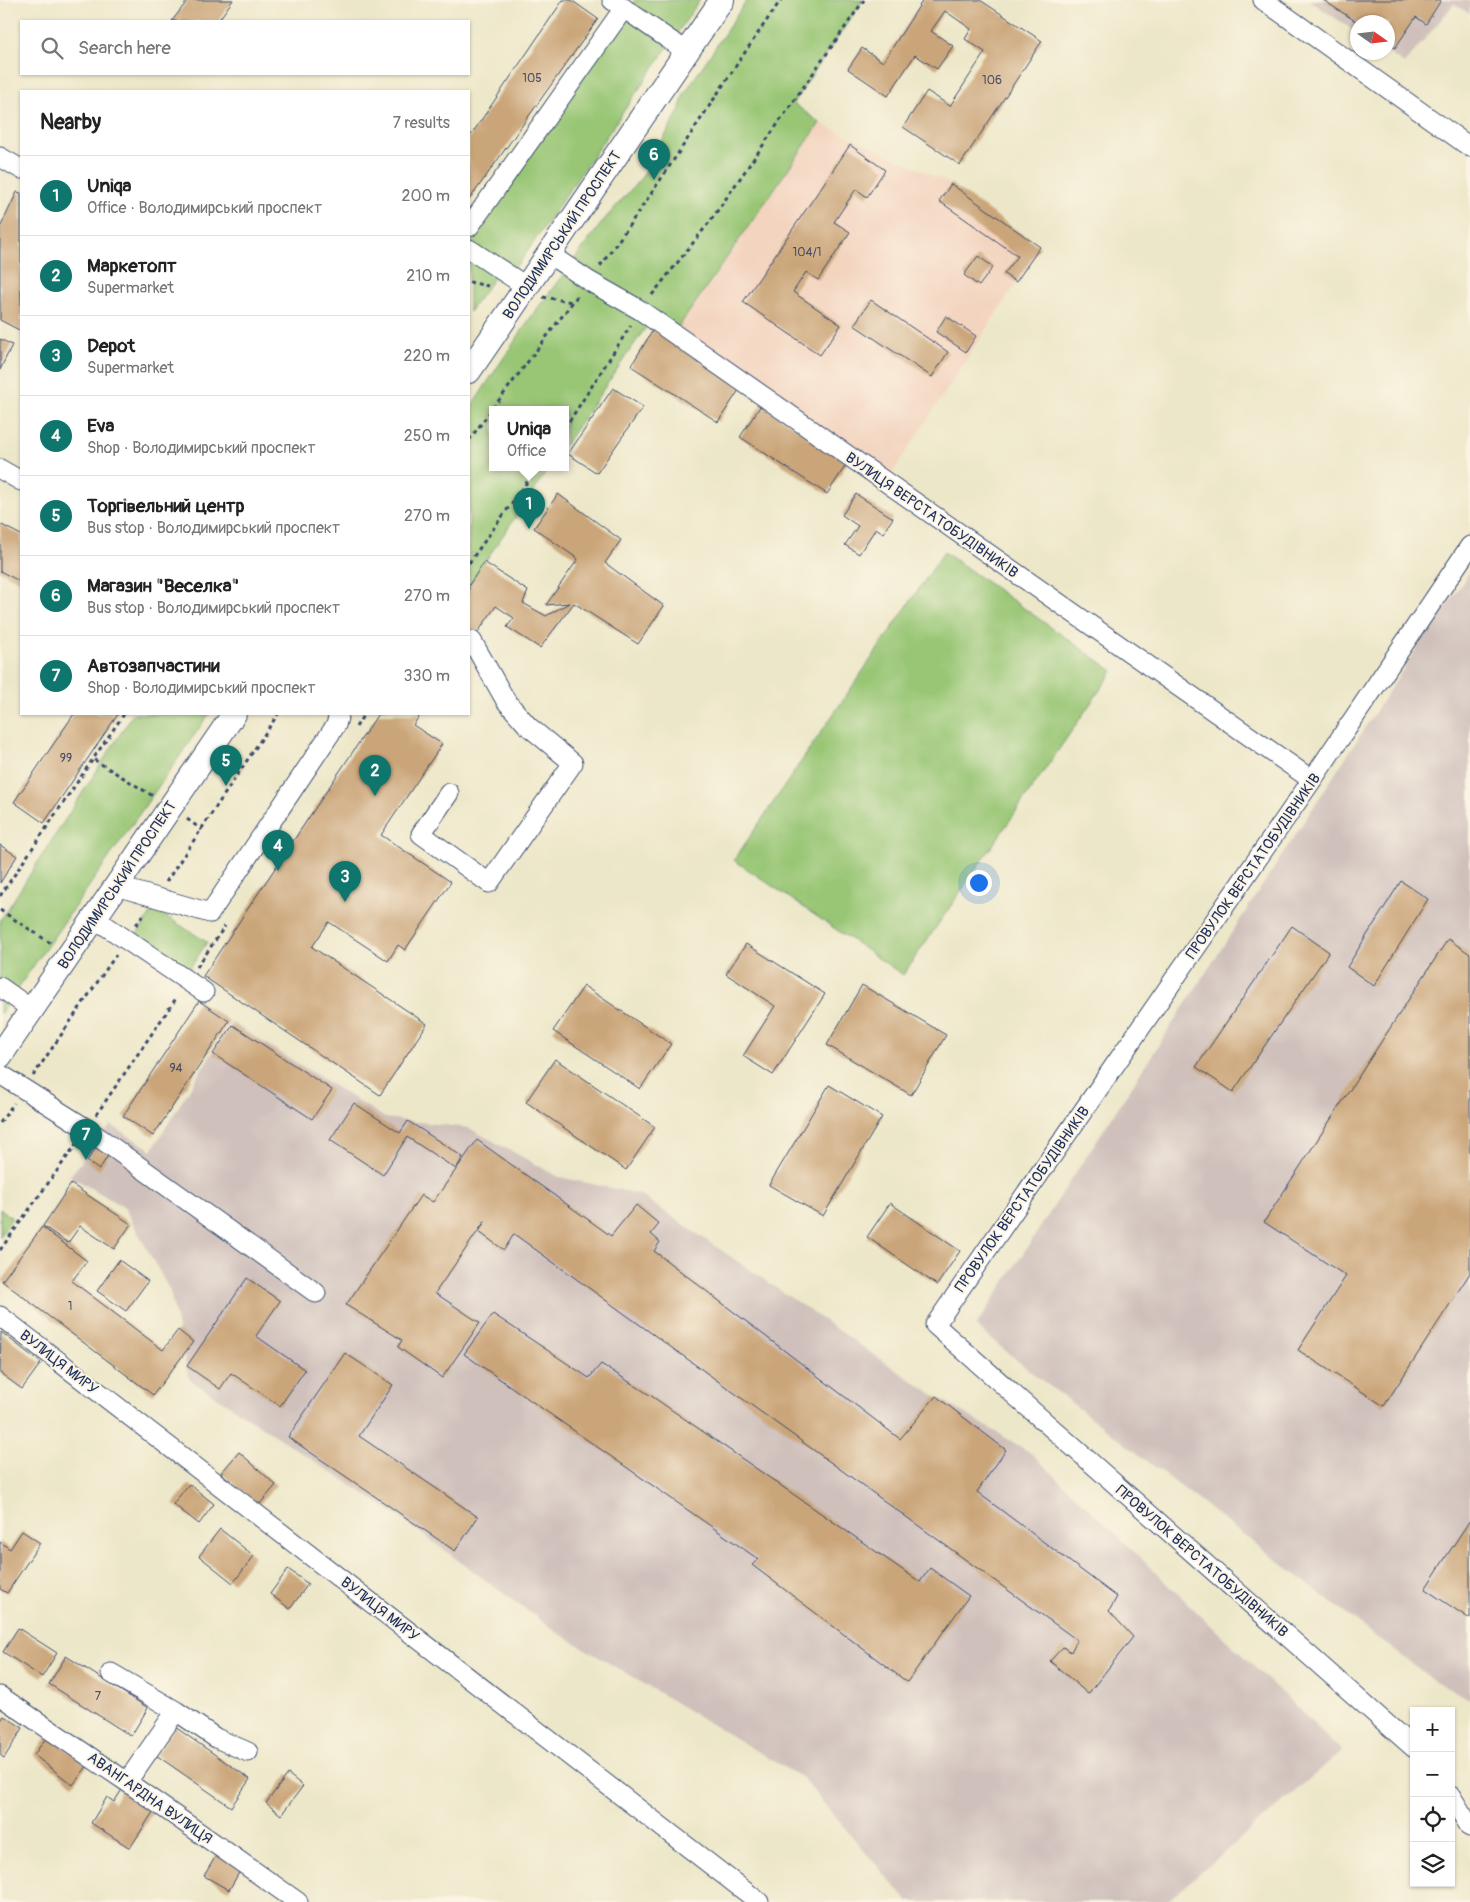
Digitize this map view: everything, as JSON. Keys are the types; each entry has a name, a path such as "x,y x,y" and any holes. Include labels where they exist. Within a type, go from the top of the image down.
{"main road":[{"name":"ВОЛОДИМИРСЬКИЙ ПРОСПЕКТ","path":"470,370 722,0"},
{"name":"ВОЛОДИМИРСЬКИЙ ПРОСПЕКТ","path":"0,1056 233,715"}],"street":[{"path":"1263,0 1470,147"},
{"path":"470,226 618,4 687,52"},
{"path":"0,157 20,168"},
{"path":"470,250 527,287"},
{"name":"ВУЛИЦЯ ВЕРСТАТОБУДІВНИКІВ","path":"549,254 589,281 640,310 1312,780"},
{"path":"0,470 20,480"},
{"name":"ПРОВУЛОК ВЕРСТАТОБУДІВНИКІВ","path":"1410,1744 935,1326 1312,780 1470,546"},
{"path":"449,793 421,834 489,883 573,763 528,726 506,701 472,641"},
{"path":"116,886 210,913 336,725 339,715"},
{"path":"94,918 204,992"},
{"path":"0,987 32,1009"},
{"path":"0,1074 87,1129 316,1293"},
{"name":"ВУЛИЦЯ МИРУ","path":"0,1316 759,1902"},
{"path":"112,1673 176,1711 216,1738 248,1752"},
{"name":"АВАНГАРДНА ВУЛИЦЯ","path":"0,1696 128,1782 286,1898"},
{"path":"128,1782 176,1711"},
{"path":"1452,1797 1470,1827"}],"path":[{"path":"495,406 645,204 734,67 781,0"},
{"path":"569,422 640,310 711,220 864,0"},
{"path":"470,439 489,414"},
{"path":"470,562 535,471"},
{"path":"0,896 123,715"},
{"path":"0,1123 202,830 277,715"},
{"path":"94,759 202,830"},
{"path":"0,910 69,956"}],"shaded area":[{"path":"1309,0 1470,0 1470,14 1454,4 1404,64 1395,58 1395,15 1350,15 1350,28"},
{"path":"820,123 951,184 1040,247 891,475 678,329"},
{"path":"1470,572 1470,1699 1433,1680 1026,1368 976,1326 1411,657"},
{"path":"231,1022 385,1118 469,1128 559,1177 639,1194 924,1389 1031,1453 1342,1751 1166,1902 908,1902 802,1778 555,1631 395,1514 189,1379 170,1291 124,1207 70,1176 111,1125 152,1150"}],"green space":[{"path":"635,0 700,0 520,262 506,275 493,279 470,311 470,245"},
{"path":"747,0 863,0 793,103 820,123 678,328 655,314 569,439 569,406 489,406 489,471 547,471 470,584 470,408 531,317 604,220 642,177 679,111 684,94"},
{"path":"944,552 1113,671 903,975 734,860"},
{"path":"132,715 208,715 0,1014 0,921"},
{"path":"154,909 207,942 187,973 134,938"},
{"path":"0,1209 12,1218 0,1237"}],"building":[{"path":"188,0 233,0 219,20 173,20"},
{"path":"563,0 571,0 598,19 470,199 470,137"},
{"path":"923,0 980,0 1042,41 960,165 903,127 927,91 950,106 985,52 965,39 971,29 945,11 931,31 953,46 937,69 915,55 888,96 848,69 862,48 883,62"},
{"path":"1323,0 1441,0 1426,24 1416,17 1395,48 1395,15 1350,15 1350,17"},
{"path":"850,145 885,170 867,197 856,189 834,222 850,232 818,280 806,272 793,292 841,325 820,355 743,302"},
{"path":"951,184 1040,247 1016,282 1004,274 1018,256 939,201"},
{"path":"17,192 20,193 20,330 0,320 0,228"},
{"path":"978,256 993,267 979,286 964,275"},
{"path":"871,300 948,352 932,377 854,325"},
{"path":"946,316 976,336 966,352 936,332"},
{"path":"653,330 741,387 718,422 631,366"},
{"path":"0,339 12,345 0,370"},
{"path":"613,388 643,407 597,473 569,455"},
{"path":"761,405 848,462 827,494 740,437"},
{"path":"558,494 621,540 605,563 664,606 638,644 574,603 540,648 507,627 514,618 496,606 470,644 470,583 484,562 528,591 523,603 546,616 569,603 546,605 578,559 534,528"},
{"path":"856,494 893,518 883,533 876,528 859,554 845,545 858,526 842,515"},
{"path":"0,524 20,534 20,581 0,571"},
{"path":"73,715 117,715 44,823 14,802"},
{"path":"377,715 420,715 413,725 442,744 381,835 451,882 405,950 398,945 388,961 329,922 312,947 427,1024 380,1095 203,976"},
{"path":"0,845 17,856 0,883"},
{"path":"1401,881 1428,899 1374,986 1347,967"},
{"path":"1292,926 1329,952 1233,1092 1196,1067"},
{"path":"1448,939 1470,954 1470,1273 1384,1406 1298,1350 1346,1276 1264,1222"},
{"path":"746,944 825,994 773,1075 743,1056 775,1006 726,974"},
{"path":"862,985 946,1035 911,1095 827,1045"},
{"path":"584,986 671,1044 640,1089 553,1031"},
{"path":"199,1001 229,1021 153,1136 123,1116"},
{"path":"233,1025 332,1090 312,1119 213,1054"},
{"path":"555,1059 655,1127 626,1170 526,1102"},
{"path":"829,1085 882,1117 823,1216 769,1185"},
{"path":"354,1103 400,1133 408,1121 463,1157 456,1169 407,1137 383,1175 330,1140"},
{"path":"104,1135 116,1143 99,1170 87,1161"},
{"path":"477,1140 611,1236 636,1205 659,1224 651,1234 660,1242 654,1251 900,1439 936,1396 1006,1450 977,1492 1117,1597 1109,1611 1133,1637 1088,1694 1050,1661 1063,1647 1071,1652 1077,1640 514,1234 504,1250 479,1232 485,1221 435,1293 480,1323 442,1378 398,1347 402,1340 346,1305 421,1195 433,1202"},
{"path":"71,1184 131,1224 114,1249 80,1226 68,1243 43,1226"},
{"path":"890,1203 960,1251 937,1285 867,1237"},
{"path":"42,1227 87,1261 72,1281 163,1350 178,1330 193,1342 153,1395 2,1281"},
{"path":"119,1260 148,1281 126,1311 97,1291"},
{"path":"247,1278 280,1301 256,1336 305,1370 280,1406 231,1373 220,1389 187,1366"},
{"path":"493,1314 589,1378 601,1364 653,1397 920,1582 930,1568 969,1596 907,1682 752,1565 758,1559 464,1354"},
{"path":"1,1332 41,1363 22,1389 0,1373"},
{"path":"345,1353 393,1385 359,1436 478,1517 455,1551 288,1437"},
{"path":"239,1452 276,1485 259,1505 221,1473"},
{"path":"189,1484 214,1504 199,1524 173,1504"},
{"path":"1470,1520 1470,1619 1425,1589"},
{"path":"220,1529 254,1556 233,1583 199,1556"},
{"path":"22,1531 40,1543 7,1593 0,1589 0,1542 10,1549"},
{"path":"288,1569 308,1584 290,1609 270,1594"},
{"path":"18,1628 57,1653 42,1677 3,1652"},
{"path":"66,1656 148,1708 131,1736 49,1684"},
{"path":"4,1716 23,1728 4,1758 0,1755 0,1722"},
{"path":"175,1727 250,1779 231,1807 156,1755"},
{"path":"48,1735 88,1765 73,1785 34,1755"},
{"path":"288,1774 303,1786 281,1815 266,1803"},
{"path":"123,1788 155,1809 130,1848 91,1823 107,1797 114,1802"},
{"path":"217,1854 241,1869 229,1890 204,1876"}],"place":[{"name":"Магазин \"Веселка\"","path":"654,180"},
{"name":"Uniqa","path":"529,529"},
{"name":"Торгівельний центр","path":"226,786"},
{"name":"Маркетопт","path":"375,796"},
{"name":"Eva","path":"278,871"},
{"name":"Depot","path":"345,902"},
{"name":"Автозапчастини","path":"86,1160"}]}
